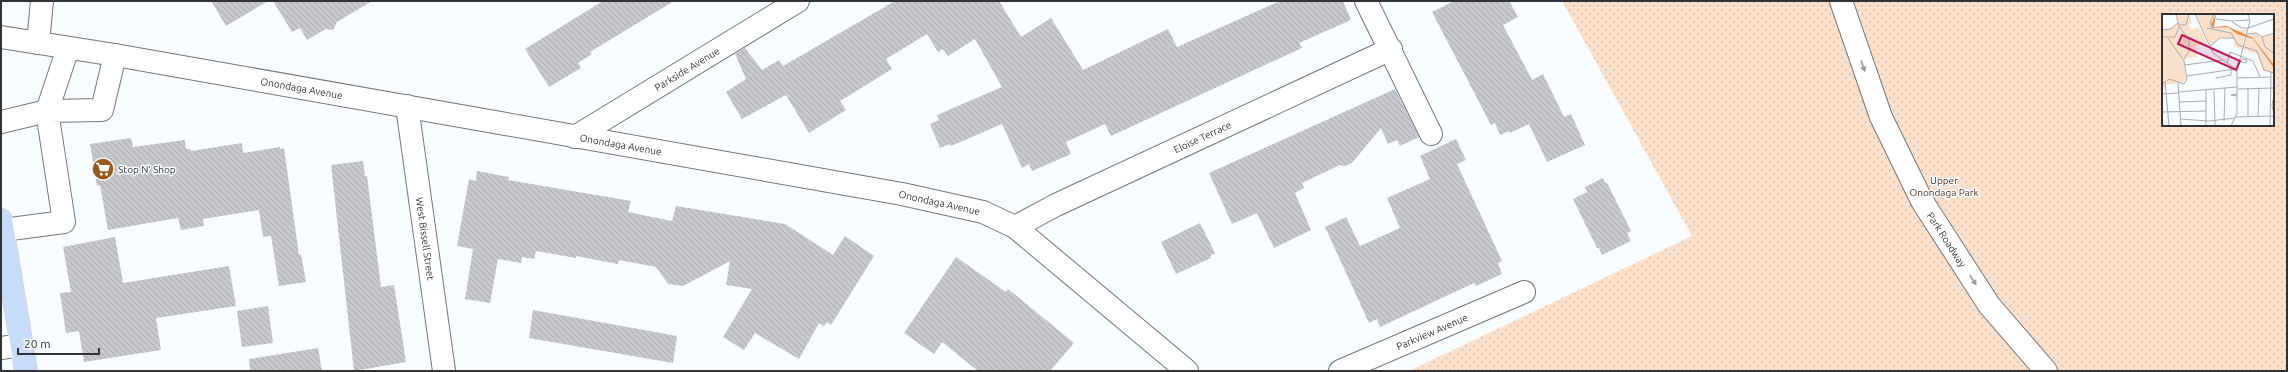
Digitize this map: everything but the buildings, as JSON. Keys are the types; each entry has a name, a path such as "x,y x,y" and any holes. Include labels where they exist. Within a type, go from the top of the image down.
{"main road":[{"path":"2,225 11,347 26,371"}],"street":[{"path":"38,43 42,1"},
{"name":"Parkside Avenue","path":"575,137 798,1"},
{"path":"1366,1 1391,49 1431,134"},
{"name":"Park Roadway","path":"1841,1 1880,117 1922,201 1989,304 2046,371"},
{"name":"Onondaga Avenue","path":"1,37 115,54 902,194 983,212 1015,226 1187,371"},
{"path":"2,225 64,222 47,111 68,48"},
{"name":"Eloise Terrace","path":"1015,226 1056,204 1391,49"},
{"path":"1,122 47,111 102,110 115,54"},
{"name":"West Bissell Street","path":"407,106 444,371"},
{"name":"Parkview Avenue","path":"1340,371 1524,292"}],"green space":[{"name":"Upper Onondaga Park","path":"1562,1 2287,1 2287,371 1409,371 1692,236"}],"place":[{"name":"Stop N' Shop","path":"103,169"}]}
